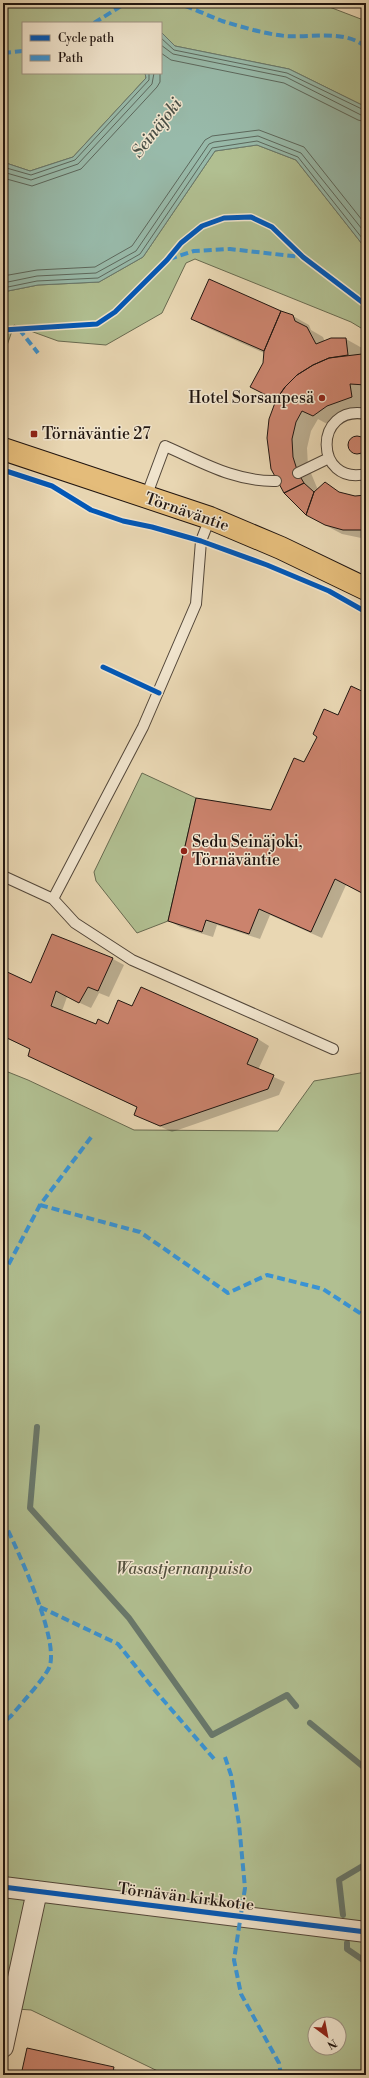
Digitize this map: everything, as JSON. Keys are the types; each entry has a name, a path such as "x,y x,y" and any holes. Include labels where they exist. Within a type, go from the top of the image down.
{"main road":[{"name":"Törnäväntie","path":"3,449 210,518 288,551 366,589"}],"street":[{"name":"Törnävän kirkkotie","path":"3,1887 366,1932"},
{"path":"3,2047 37,1891"}],"lane":[{"path":"366,414 350,413 340,418 331,426 327,436 326,448 329,458 336,468 346,474 359,476 366,474"},
{"path":"146,497 165,446 236,477 258,482 276,481"},
{"path":"298,473 329,458"},
{"path":"52,899 143,727 196,604 201,541 210,518"},
{"path":"3,876 52,899 75,923 132,960 333,1049"}],"green space":[{"path":"3,3 319,3 366,21 366,107 289,69 175,46 162,33 162,22 22,22 22,74 145,74 146,78 73,157 30,171 3,162"},
{"path":"257,145 296,160 366,249 366,331 351,322 195,259 186,263 162,313 106,345 58,341 14,325 3,357 3,292 38,285 99,282 143,257 215,151"},
{"path":"142,773 196,798 168,921 137,933 96,881 94,872"},
{"name":"Wasastjernanpuisto","path":"3,1070 28,1080 134,1130 278,1131 314,1081 366,1072 366,2075 166,2075 31,2010 3,2008"}],"water":[{"name":"Seinäjoki","path":"162,33 175,46 289,69 366,107 366,249 296,160 257,145 215,151 143,257 99,282 38,285 3,292 3,162 30,171 73,157 146,78 145,74 162,74"}],"building":[{"path":"209,279 281,311 264,351 191,319"},
{"path":"281,311 293,315 295,321 307,327 316,344 331,338 346,338 348,355 329,358 313,365 297,375 285,387 276,400 250,387 263,363 264,351"},
{"path":"362,354 366,355 366,385 350,384 352,397 327,406 313,416 302,411 296,422 292,439 293,457 298,473 304,483 284,493 271,469 267,438 269,419 276,400 285,387 297,375 313,365 329,358"},
{"path":"357,436 363,439 366,445 363,451 357,454 351,451 348,445 351,439"},
{"path":"325,482 339,492 355,496 366,495 366,530 343,530 325,525 306,515 314,492"},
{"path":"304,483 314,492 306,515 284,493"},
{"path":"351,686 366,693 366,883 362,893 335,879 311,932 259,909 249,934 206,920 202,932 168,921 196,798 271,810 294,758 304,762 317,737 313,734 324,709 338,715"},
{"path":"52,934 113,958 98,991 88,987 79,1003 56,991 51,1006 96,1024 98,1019 108,1024 118,1000 132,1006 141,987 258,1039 247,1064 274,1075 268,1089 160,1126 134,1115 137,1107 28,1056 30,1049 3,1036 3,970 31,983"},
{"path":"27,2048 114,2067 112,2075 21,2075"}],"waterway":[{"path":"37,1427 30,1508 129,1618 212,1735 287,1695 296,1706"},
{"path":"310,1723 366,1769"},
{"path":"343,1915 339,1880 366,1864"},
{"path":"347,1943 347,1949 366,1962"}],"marked path":[{"path":"96,22 126,3"},
{"path":"173,3 192,8 222,21 262,32 285,36 338,36 357,41 366,47"},
{"path":"3,53 22,51"},
{"path":"169,259 194,251 230,249 301,257"},
{"path":"19,329 38,353"},
{"path":"3,1275 40,1205 92,1136"},
{"path":"40,1205 140,1232 228,1293 267,1275 323,1289 366,1317"},
{"path":"3,1520 26,1572 43,1616 49,1637 51,1655 49,1668 42,1679 11,1716 3,1723"},
{"path":"40,1607 118,1644 152,1687 215,1760"},
{"path":"225,1757 231,1775 239,1824 245,1888 234,1960 241,1994 279,2063 281,2075"}],"cycle path":[{"path":"3,330 97,324 115,312 167,260 181,243 202,226 224,218 251,217 272,227 303,257 366,305"},
{"path":"3,470 52,486 91,510 123,521 152,527 201,541 267,565 329,591 366,612"},
{"path":"103,667 159,693"},
{"path":"3,1887 366,1932"}],"place":[{"name":"Hotel Sorsanpesä","path":"322,398"},
{"name":"Törnäväntie 27","path":"34,434"},
{"name":"Sedu Seinäjoki, Törnäväntie","path":"184,851"}]}
